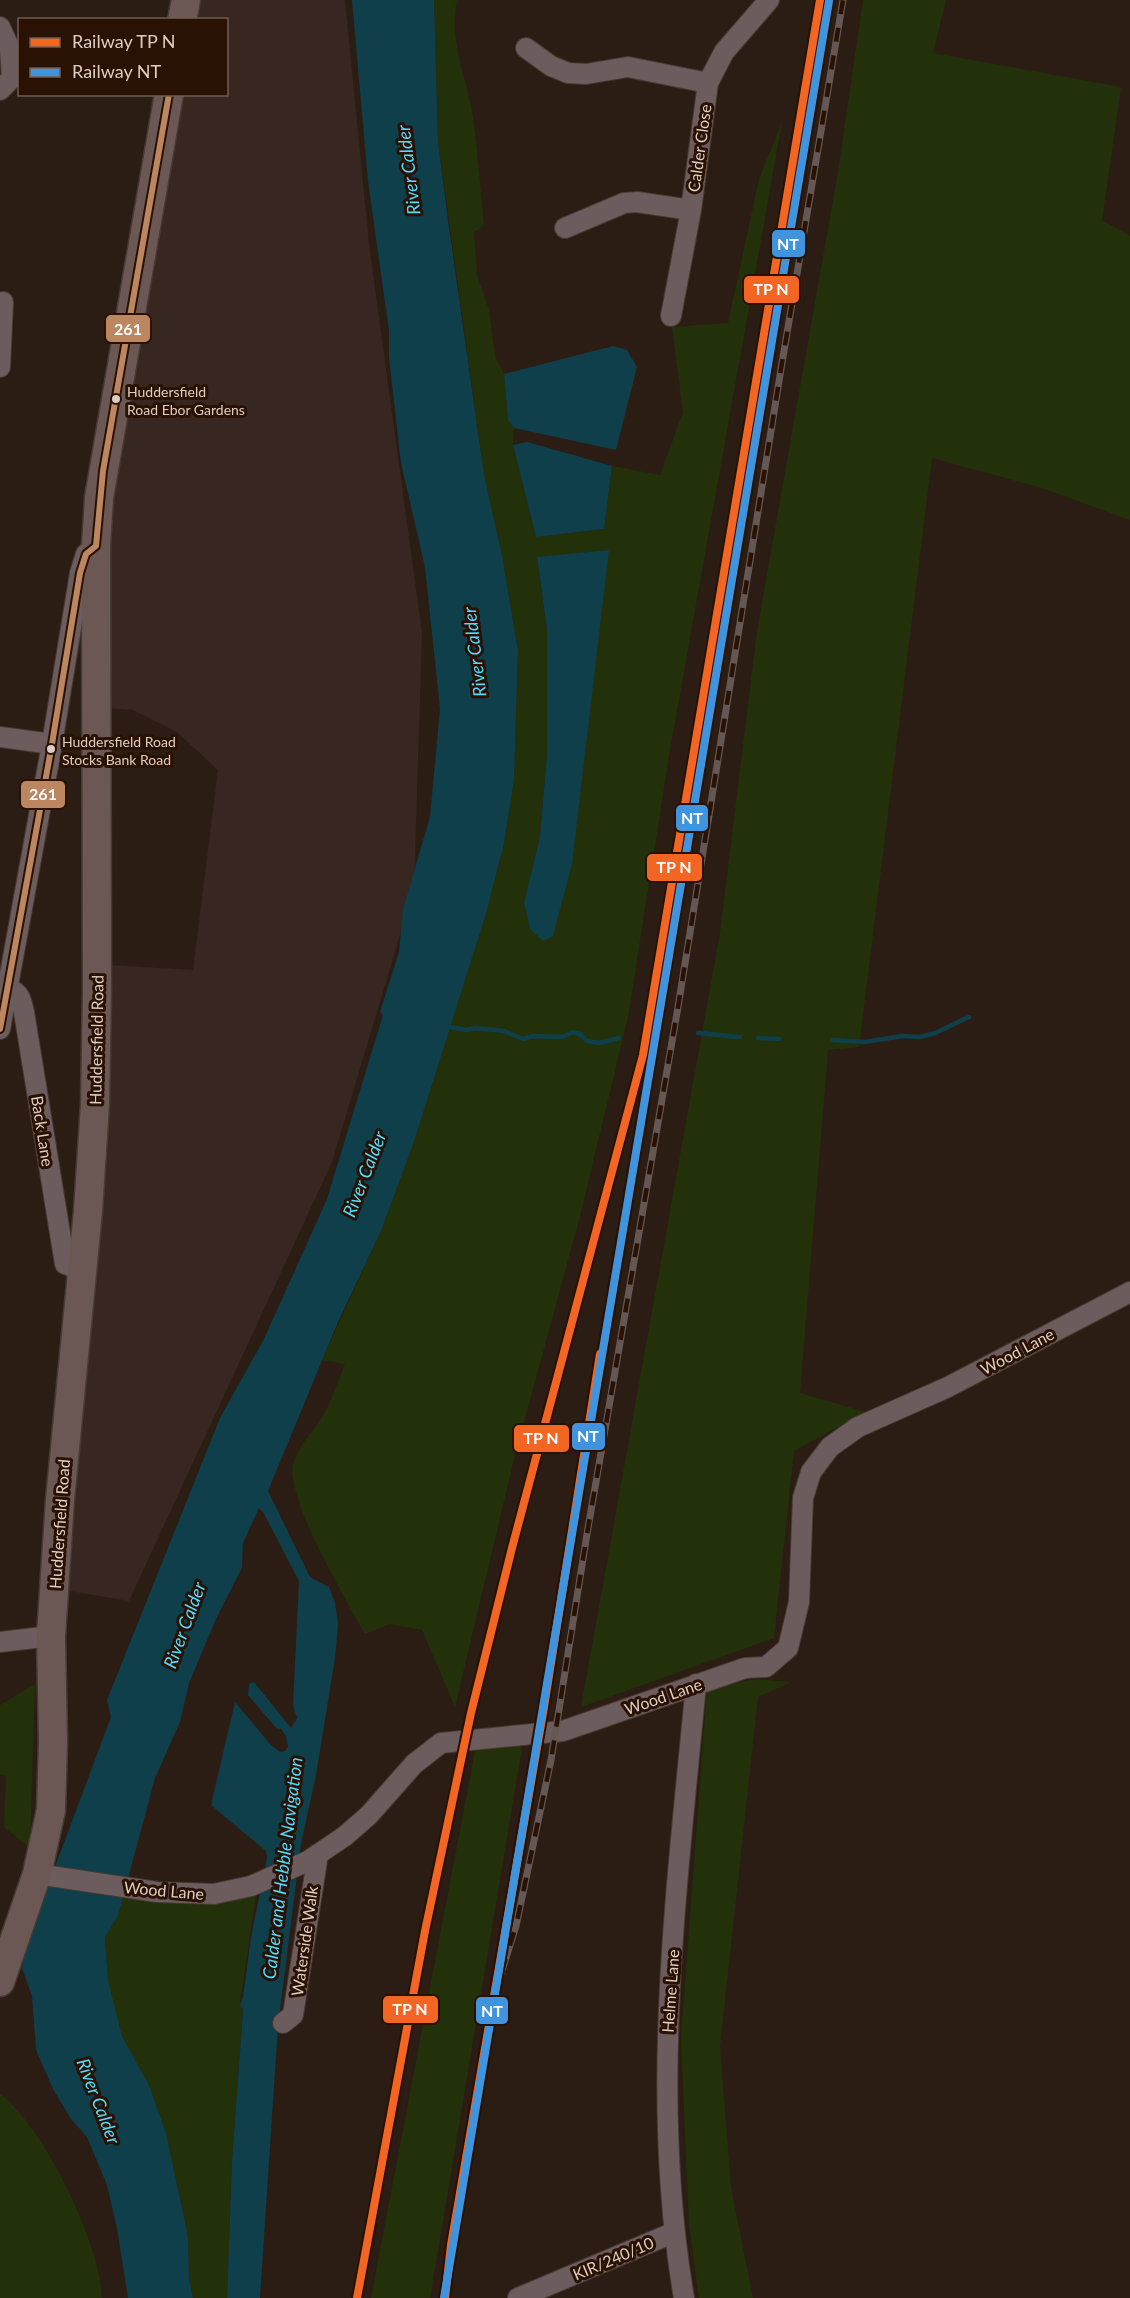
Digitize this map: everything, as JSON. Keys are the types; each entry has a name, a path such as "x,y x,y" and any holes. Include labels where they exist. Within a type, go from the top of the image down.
{"highway":[{"path":"182,18 186,0"},
{"name":"Huddersfield Road","path":"2,1972 44,1875 51,1810 53,1742 51,1636 60,1500 90,1179 96,1082 96,546 99,498 169,96"}],"street":[{"name":"Calder Close","path":"671,316 691,210 708,83 724,52 769,0"},
{"path":"0,27 10,49 6,84"},
{"path":"526,48 551,66 568,73 586,74 628,67 708,83"},
{"path":"565,228 624,204 637,202 691,210"},
{"path":"0,367 3,302"},
{"path":"0,1029 52,744 80,573 86,554 96,546"},
{"path":"0,737 52,744"},
{"name":"Back Lane","path":"8,988 17,991 24,1012 65,1264 82,1270"},
{"name":"Wood Lane","path":"44,1875 157,1892 209,1894 251,1886 313,1858 345,1836 369,1815 414,1764 441,1743 564,1731 745,1668 765,1667 788,1648 799,1602 803,1498 811,1472 830,1447 858,1427 948,1387 1130,1292"},
{"path":"0,1642 51,1636"},
{"name":"Helme Lane","path":"684,2298 670,2190 667,2041 676,1899 696,1684"},
{"name":"Waterside Walk","path":"283,2023 293,2014 311,1890 313,1858"},
{"name":"KIR/240/10","path":"518,2298 675,2232"}],"shaded area":[{"path":"198,0 345,0 369,244 422,633 414,888 332,1162 129,1601 64,1590 108,965 193,970 218,770 177,732 133,710 109,708 109,509 182,96 228,96 228,18 195,18"}],"green space":[{"path":"434,0 457,0 456,42 472,112 484,226 474,232 477,275 489,310 495,357 504,374 508,420 514,428 513,445 536,537 604,529 612,466 660,475 683,412 672,327 728,323 759,179 782,122 670,750 628,1017 580,1216 514,1459 455,1707 422,1630 390,1624 365,1634 306,1522 293,1477 296,1455 325,1413 345,1364 322,1360 381,1231 414,1142 486,914 504,844 514,780 518,651 502,555 484,474 438,141","holes":["609,550 530,929 524,903 540,836 547,754 547,630 537,558"]},
{"path":"863,0 946,0 933,53 1121,87 1102,220 1130,236 1130,520 1042,488 932,458 859,1047 828,1050 800,1393 866,1412 794,1451 774,1638 581,1707 720,933 757,631 838,172"},
{"path":"756,1679 792,1682 758,1697 720,2046 731,2188 753,2298 699,2298 689,2226 681,2037 707,1689"},
{"path":"35,1684 30,1848 4,1827 6,1776 0,1774 0,1705"},
{"path":"523,1741 430,2298 371,2298 476,1746"},
{"path":"256,1895 240,2003 243,2010 232,2161 227,2298 193,2298 189,2279 188,2236 166,2133 149,2085 122,2036 108,1980 105,1937 118,1916 123,1897 219,1902"},
{"path":"0,2094 17,2109 34,2132 67,2188 92,2248 102,2298 0,2298"}],"water":[{"path":"352,0 434,0 438,141 448,220 484,474 502,555 518,651 514,780 504,844 486,914 414,1142 381,1231 338,1322 268,1491 310,1577 329,1587 335,1603 338,1624 335,1658 316,1775 301,1844 278,2026 260,2298 227,2298 232,2161 243,2010 240,2004 267,1858 266,1851 211,1805 235,1702 271,1745 280,1752 285,1751 288,1747 286,1736 281,1729 276,1728 248,1695 249,1684 254,1682 291,1728 297,1718 293,1705 299,1581 259,1508 243,1543 242,1568 216,1619 189,1683 180,1722 155,1778 118,1916 105,1937 108,1980 122,2036 149,2085 166,2133 188,2236 189,2279 193,2298 128,2298 117,2228 107,2185 87,2137 71,2119 53,2089 36,2050 32,1996 22,1968 28,1939 111,1717 107,1700 220,1418 264,1339 327,1199 383,1015 380,1012 399,952 403,909 430,817 440,709 425,567 401,463 389,358 389,331 368,181"},
{"path":"613,346 627,350 637,367 616,450 514,428 508,420 504,374"},
{"path":"527,442 612,466 604,529 536,537 513,445"},
{"path":"609,550 572,864 553,936 543,941 530,929 524,903 540,836 547,754 547,630 537,557"}],"waterway":[{"path":"833,1040 865,1042 902,1036 920,1037 935,1033 969,1017"},
{"path":"444,1026 466,1030 475,1028 504,1031 523,1039 534,1036 562,1037 573,1032 580,1034 587,1041 599,1043 619,1038"},
{"path":"698,1033 740,1037"},
{"path":"758,1038 779,1039"}],"railway":[{"path":"493,1999 516,1926 551,1760 587,1534 678,1007 843,0"},
{"path":"442,2298 451,2245"}],"transit line":[{"path":"357,2298 425,1931 471,1713 512,1548 643,1055 820,0"},
{"name":"261","path":"0,1029 52,744 80,573 86,554 96,546 103,471 169,96"},
{"path":"445,2298 451,2245 544,1707 600,1354"}],"rail line":[{"name":"NT","path":"444,2298 829,1"}],"place":[{"name":"Huddersfield Road Ebor Gardens","path":"116,399"},
{"name":"Huddersfield Road Stocks Bank Road","path":"51,749"}],"water label":[{"name":"River Calder","path":"408,170"},
{"name":"River Calder","path":"474,652"},
{"name":"River Calder","path":"364,1174"},
{"name":"River Calder","path":"184,1625"},
{"name":"Calder and Hebble Navigation","path":"282,1868"},
{"name":"River Calder","path":"99,2101"}]}
